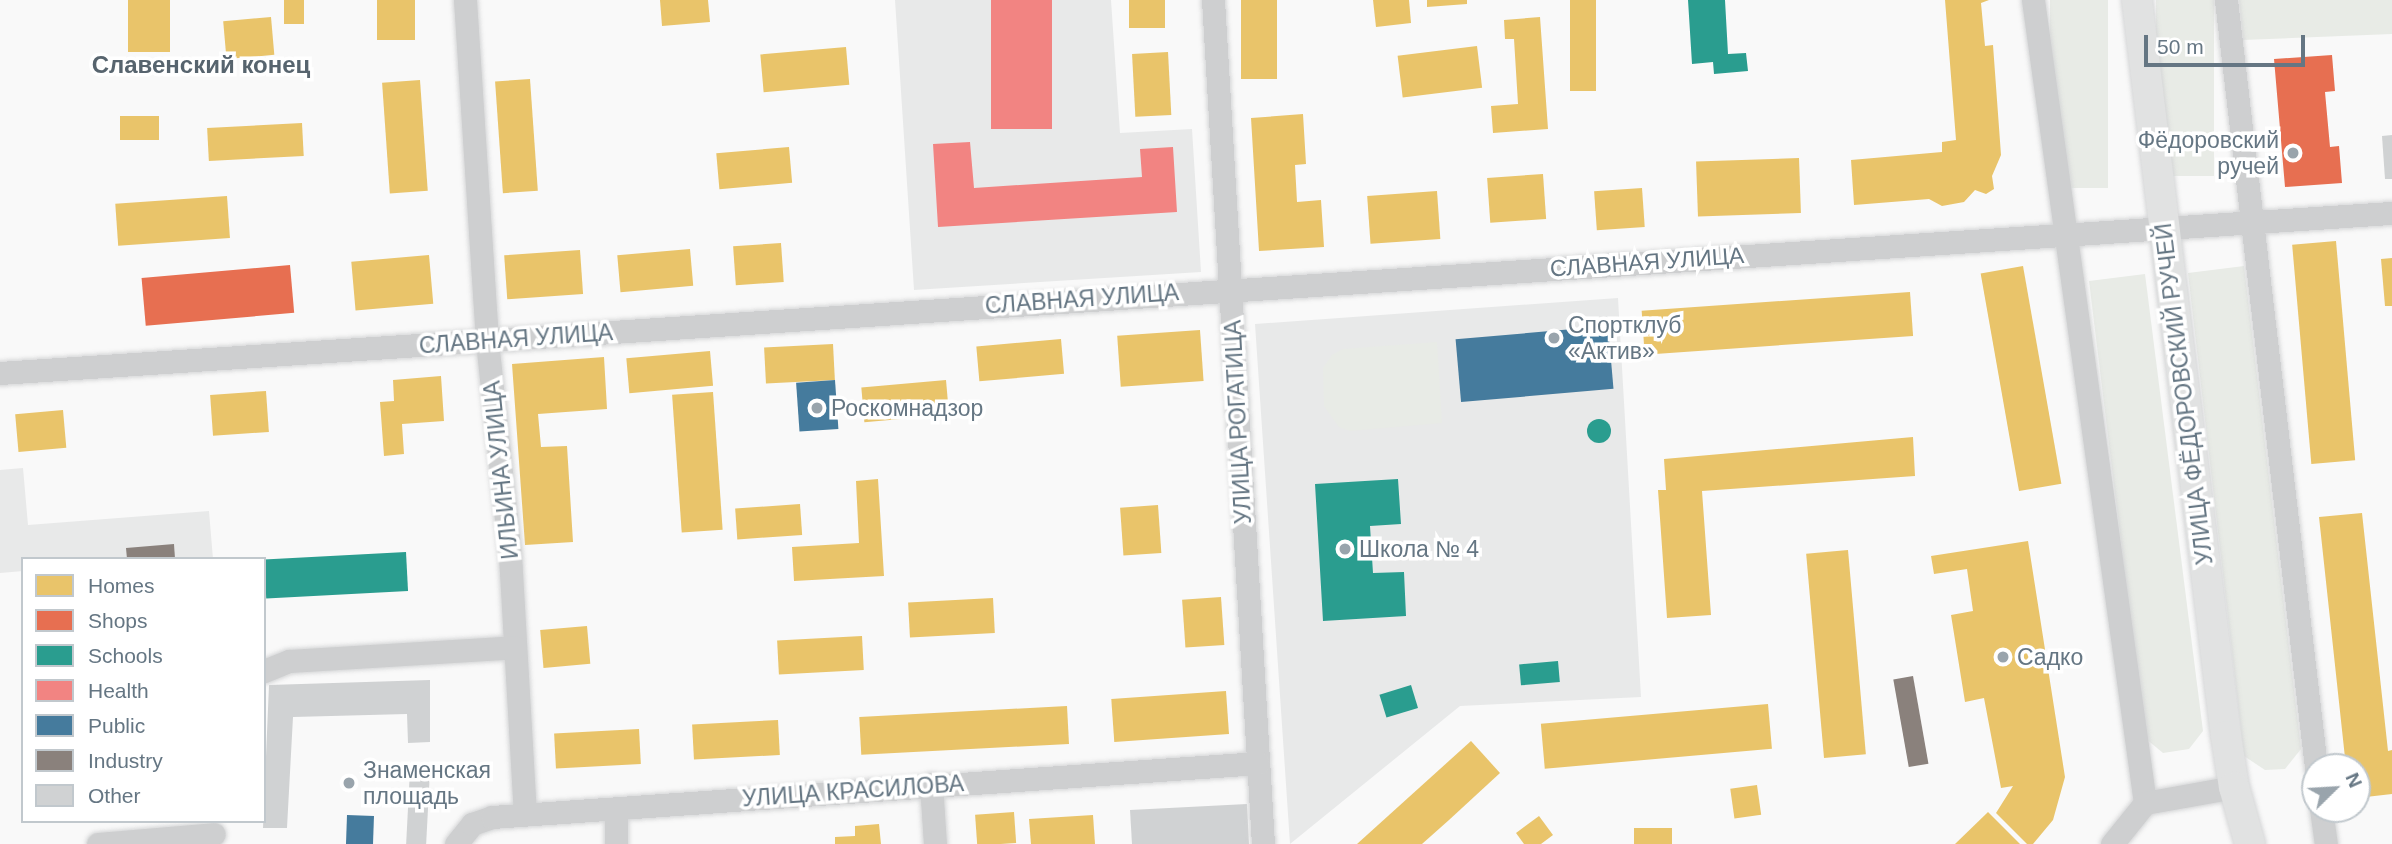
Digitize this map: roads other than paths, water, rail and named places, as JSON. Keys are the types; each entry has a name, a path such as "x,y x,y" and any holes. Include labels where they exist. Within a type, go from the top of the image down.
{"main road":[{"name":"УЛИЦА ФЁДОРОВСКИЙ РУЧЕЙ","path":"2137,0 2234,787 2250,844"}],"street":[{"name":"ИЛЬИНА УЛИЦА","path":"465,0 487,341 515,647 525,814"},
{"name":"УЛИЦА РОГАТИЦА","path":"1213,0 1263,844"},
{"path":"2033,0 2145,803"},
{"path":"2226,0 2314,753"},
{"name":"СЛАВНАЯ УЛИЦА","path":"0,373 1230,288 2392,213"},
{"path":"266,670 289,661 515,647"},
{"name":"УЛИЦА КРАСИЛОВА","path":"456,843 472,824 492,817 1258,763"},
{"path":"931,784 935,844"},
{"path":"2112,844 2145,803 2234,787"},
{"path":"616,809 617,844"},
{"path":"2323,823 2326,844"},
{"path":"98,844 214,833"}],"place":[{"name":"Фёдоровский ручей","path":"2293,153"},
{"name":"Спортклуб «Актив»","path":"1554,338"},
{"name":"Роскомнадзор","path":"817,408"},
{"name":"Школа № 4","path":"1345,549"},
{"name":"Садко","path":"2003,657"},
{"name":"Знаменская площадь","path":"349,783"}],"district":[{"name":"Славенский конец","path":"201,65"}]}
